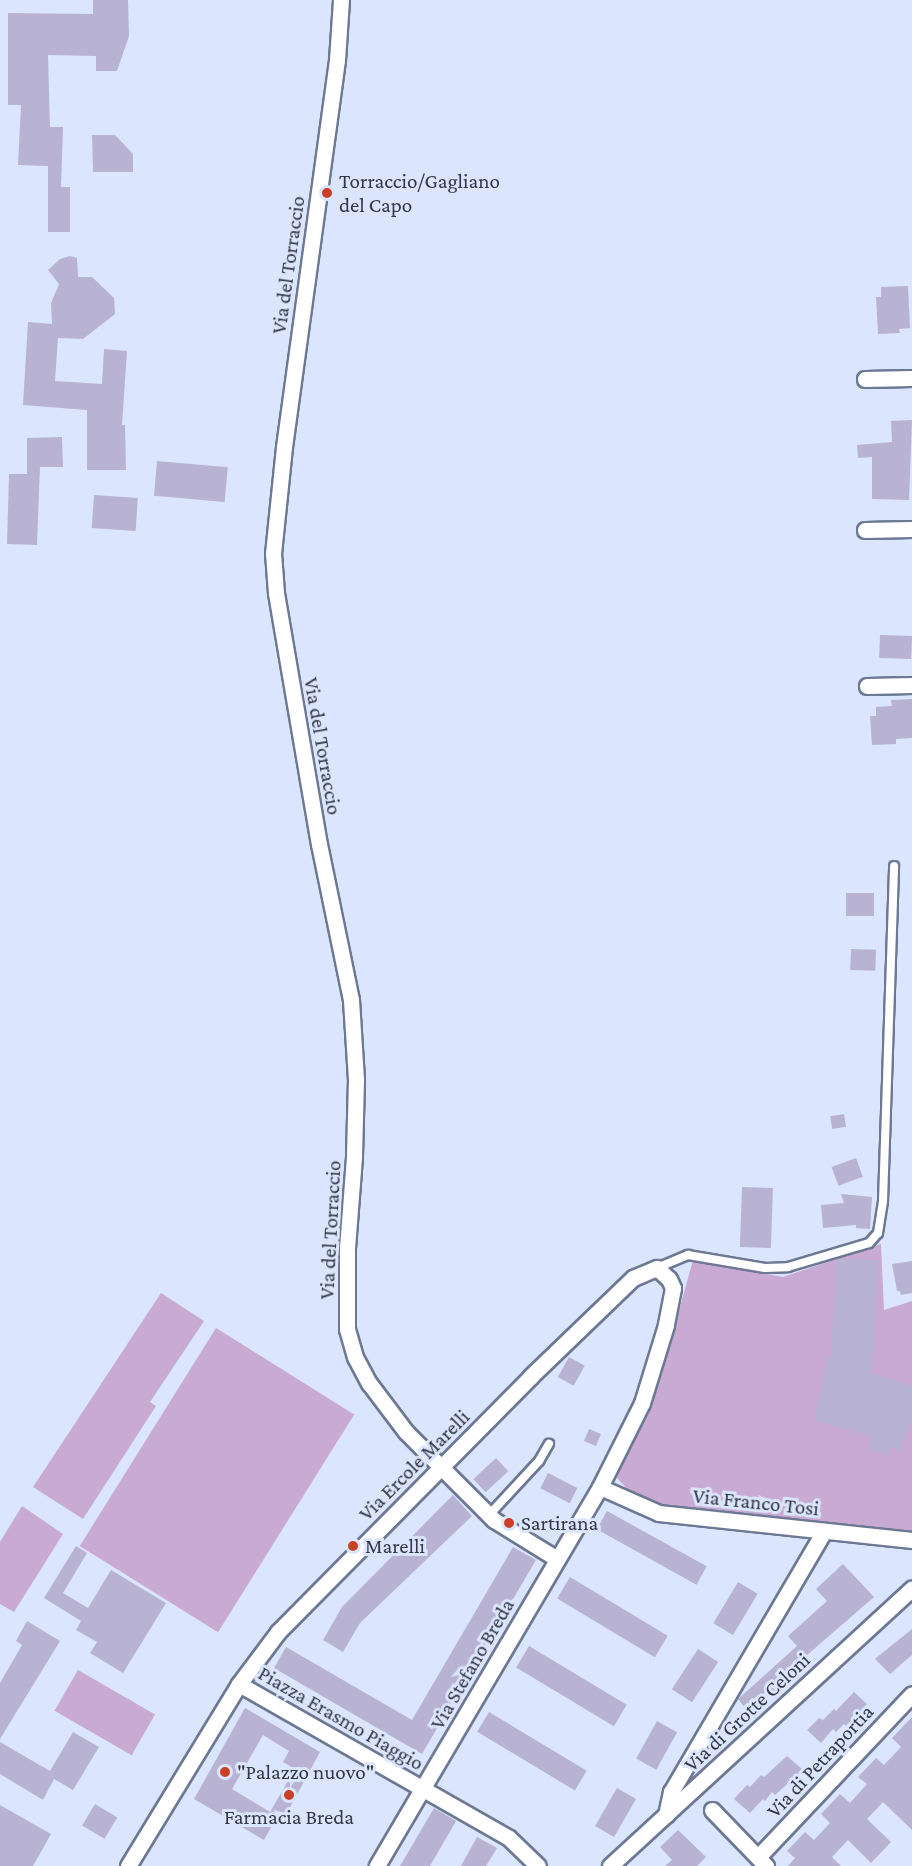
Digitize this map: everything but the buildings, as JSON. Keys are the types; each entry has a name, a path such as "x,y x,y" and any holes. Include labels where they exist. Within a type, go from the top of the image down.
{"street":[{"name":"Via del Torraccio","path":"341,0 337,60 285,436 273,553 278,605 319,844 351,1000 356,1079 354,1157 347,1247 347,1329 355,1357 369,1383 406,1432 489,1515 521,1539 557,1559"},
{"path":"865,379 912,378"},
{"path":"865,530 912,529"},
{"path":"867,686 912,685"},
{"name":"Via Ercole Marelli","path":"128,1866 239,1684 278,1632 442,1469 530,1377 633,1278 657,1268"},
{"name":"Via Stefano Breda","path":"377,1866 600,1487 642,1403 666,1325 673,1288 669,1279 657,1268"},
{"name":"Via Franco Tosi","path":"600,1487 659,1513 912,1540"},
{"path":"666,1815 671,1792 824,1531"},
{"name":"Via di Grotte Celoni","path":"610,1866 912,1588"},
{"name":"Piazza Erasmo Piaggio","path":"239,1684 509,1838 538,1866"},
{"name":"Via di Petraportia","path":"762,1862 912,1694"},
{"path":"712,1810 762,1862"}],"lane":[{"path":"657,1268 688,1255 776,1269 869,1244 878,1233 883,1201 894,866"},
{"path":"489,1515 539,1461 549,1444"}],"shaded area":[{"path":"881,1244 884,1310 912,1301 912,1533 654,1504 630,1492 617,1478 661,1376 693,1260 783,1277"},
{"path":"161,1293 204,1321 150,1402 156,1406 83,1519 33,1487"},
{"path":"216,1328 354,1414 218,1632 80,1546"},
{"path":"22,1506 63,1534 14,1612 0,1604 0,1542"},
{"path":"78,1670 155,1714 132,1755 54,1711"}],"place":[{"name":"Torraccio/Gagliano del Capo","path":"327,193"},
{"name":"Sartirana","path":"509,1523"},
{"name":"Marelli","path":"353,1546"},
{"name":"\"Palazzo nuovo\"","path":"225,1772"},
{"name":"Farmacia Breda","path":"289,1795"}]}
